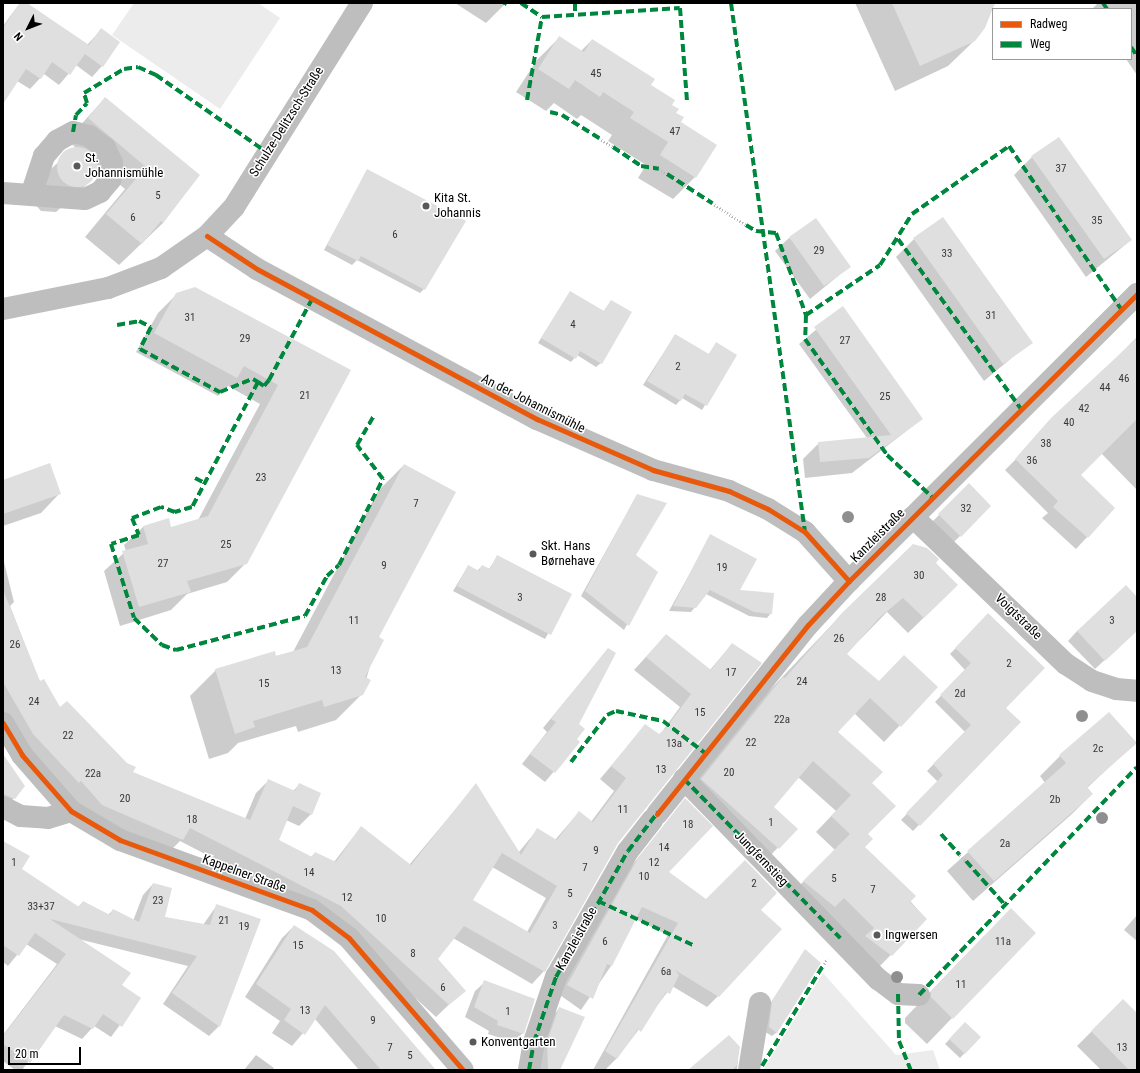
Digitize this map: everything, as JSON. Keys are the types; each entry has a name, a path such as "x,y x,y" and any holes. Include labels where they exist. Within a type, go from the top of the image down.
{"street":[{"name":"Schulze-Delitzsch-Straße","path":"207,236 234,207 362,3"},
{"path":"3,309 108,288 161,268 207,236"},
{"name":"An der Johannismühle","path":"207,236 257,269 537,419 653,470 729,491 768,509 805,532 849,581"},
{"name":"Kanzleistraße","path":"529,1070 534,1042 556,977 620,863 654,817 849,581 1137,294"},
{"name":"Voigtstraße","path":"913,517 1066,664 1092,681 1116,689 1137,691"},
{"name":"Kappelner Straße","path":"3,723 22,755 71,811 120,840 312,910 360,949 463,1070"},
{"name":"Jungfernstieg","path":"684,779 840,938 878,979 898,994 919,995"},
{"path":"3,807 21,816 48,818 71,811"},
{"path":"749,1070 760,1003"}],"path":[{"path":"599,138 613,147"},
{"path":"659,169 667,174"},
{"path":"712,203 746,225"},
{"path":"960,855 966,861"}],"shaded area":[{"path":"134,3 258,3 280,18 220,109 112,35"},
{"path":"823,973 896,1055 933,1050 940,1070 763,1070"}],"building":[{"path":"20,3 27,3 89,45 101,28 120,42 103,67 85,54 70,75 52,62 41,79 26,69 3,104 3,28"},
{"path":"892,3 995,3 985,28 975,41 920,66"},
{"path":"559,36 584,52 592,39 655,79 651,85 675,100 672,105 679,109 676,113 684,117 681,122 717,145 696,178 660,155 668,142 630,118 634,112 603,92 600,97 575,80 569,89 538,69"},
{"path":"105,97 200,175 163,223 161,221 142,244 106,214 146,167 88,118"},
{"path":"1059,137 1132,240 1104,259 1031,156"},
{"name":"St. Johannismühle","path":"81,147 88,150 94,156 97,167 96,175 88,184 81,187 73,187 66,184 58,175 57,163 60,156 69,148"},
{"path":"367,169 466,221 425,290 361,256 358,261 327,245"},
{"path":"943,217 1033,343 1003,364 913,238"},
{"path":"816,218 851,267 824,286 789,237"},
{"path":"195,287 351,370 247,564 187,581 191,592 139,607 122,551 148,544 143,526 169,518 171,527 208,516 278,385 244,366 237,378 154,333 176,293"},
{"path":"570,291 604,311 611,300 632,312 602,364 580,351 576,359 541,338"},
{"path":"843,306 923,419 869,458 820,462 818,442 891,435 814,327"},
{"path":"675,334 709,354 716,342 737,355 707,406 685,394 681,401 647,381"},
{"path":"1137,338 1137,419 1081,475 1115,508 1088,538 1053,507 1058,501 1015,459 1051,418"},
{"path":"50,463 61,494 3,514 3,480"},
{"path":"404,464 456,492 379,637 384,640 365,677 371,680 363,695 324,707 322,700 253,721 255,727 235,734 215,669 275,651 276,656 307,647"},
{"path":"969,483 991,506 961,537 938,514"},
{"path":"637,494 667,503 636,555 658,572 629,626 585,591"},
{"path":"710,534 757,559 740,590 774,593 772,614 754,612 710,590 696,608 673,606"},
{"path":"913,544 927,548 939,559 936,563 958,585 924,618 903,598 879,618 847,654 879,681 904,655 938,687 901,727 870,698 838,732 883,772 872,783 896,806 868,834 873,839 865,847 916,896 910,902 927,919 892,956 865,936 874,928 844,898 835,907 803,881 850,834 831,816 851,795 813,761 774,807 798,829 779,849 701,779 783,677 785,678 842,613"},
{"path":"497,555 572,594 551,635 457,586 468,565 479,571 482,565 490,569"},
{"path":"1126,585 1137,597 1137,631 1105,661 1077,631"},
{"path":"3,590 40,681 44,679 60,707 67,701 127,763 136,767 133,772 250,820 268,779 295,791 299,783 321,793 312,815 293,806 279,840 312,857 315,852 336,862 361,826 411,865 476,783 521,855 537,828 557,840 579,811 593,822 626,778 611,766 645,724 659,734 666,728 691,694 646,657 666,634 711,670 732,643 762,663 618,843 545,972 464,926 438,959 466,991 449,1005 341,906 190,828 183,840 102,805 81,781 79,783 33,734 3,682","holes":["502,853 557,886 530,933 473,900"]},
{"path":"988,613 1045,668 1006,708 1021,722 920,826 906,813 943,775 933,764 971,725 940,695 971,663 955,648"},
{"path":"608,648 616,653 579,724 585,729 577,739 580,742 555,773 530,754 556,722 551,719"},
{"path":"1109,712 1137,743 1087,787 1093,794 994,881 967,851 1066,763 1059,755"},
{"path":"3,754 25,786 15,799 3,794"},
{"path":"685,798 713,826 669,872 706,899 745,860 777,893 761,910 782,929 719,997 675,970 679,975 670,994 666,992 641,1032 638,1029 617,1059 605,1051 678,923 642,907 612,966 607,964 593,999 567,985 638,858"},
{"path":"3,841 30,856 22,869 79,907 83,901 110,915 113,909 139,922 153,883 172,888 165,917 210,925 216,904 261,919 220,1027 172,993 197,956 50,919 131,973 122,985 141,998 122,1027 103,1014 93,1029 64,1015 30,1063 3,1044 3,1036 66,954 35,933 19,956 3,945"},
{"path":"1011,908 1036,933 953,1019 931,997 931,991"},
{"path":"294,925 334,951 436,1070 381,1070 325,1005 305,1035 284,1020 291,1009 256,984"},
{"path":"805,949 821,963 777,1033 769,1027 772,1001"},
{"path":"484,980 535,999 524,1034 497,1025 498,1021 474,1007"},
{"path":"1123,999 1137,1013 1137,1070 1129,1070 1091,1031"},
{"path":"559,1007 585,1017 560,1070 548,1070 547,1042"},
{"path":"965,1022 981,1037 965,1054 949,1039"},
{"path":"729,1035 740,1047 737,1065 732,1070 688,1070"}],"marked path":[{"path":"521,3 542,17 680,8 687,102"},
{"path":"575,3 575,15"},
{"path":"731,3 805,532"},
{"path":"1103,3 1106,8"},
{"path":"527,100 542,17"},
{"path":"1132,48 1137,56"},
{"path":"73,132 76,115 87,103 84,93 124,69 138,67 156,75 268,153"},
{"path":"550,112 562,115 599,138"},
{"path":"806,315 880,265 912,214 1009,146 1121,309"},
{"path":"613,147 641,166 659,169"},
{"path":"667,174 712,203"},
{"path":"746,225 756,231 776,233 806,315 805,339 887,455 932,497"},
{"path":"898,239 1021,409"},
{"path":"258,382 264,386 269,380 312,299"},
{"path":"117,325 139,321 151,327 140,349 220,392 253,379 258,382 192,507 175,512 161,507 132,518 139,535 111,544 134,618 162,645 176,650 305,616 327,576 339,565 383,479 357,445 374,416"},
{"path":"195,478 205,483"},
{"path":"571,762 607,715 616,711 663,721 705,753"},
{"path":"919,995 1137,767"},
{"path":"684,779 840,938"},
{"path":"529,1070 534,1042 556,977 628,851 658,812"},
{"path":"941,834 960,855"},
{"path":"966,861 1005,905"},
{"path":"598,901 695,946"},
{"path":"762,1066 824,964"},
{"path":"898,994 899,1041 911,1070"}],"cycle path":[{"path":"207,236 257,269 537,419 653,470 729,491 768,509 805,532 849,581"},
{"path":"657,814 808,625 849,581 1137,294"},
{"path":"3,723 22,755 71,811 120,840 312,910 349,938 463,1070"}],"place":[{"name":"St. Johannismühle","path":"77,166"},
{"name":"Kita St. Johannis","path":"426,206"},
{"name":"Skt. Hans Børnehave","path":"533,554"},
{"name":"Ingwersen","path":"877,935"},
{"name":"Konventgarten","path":"473,1042"}]}
